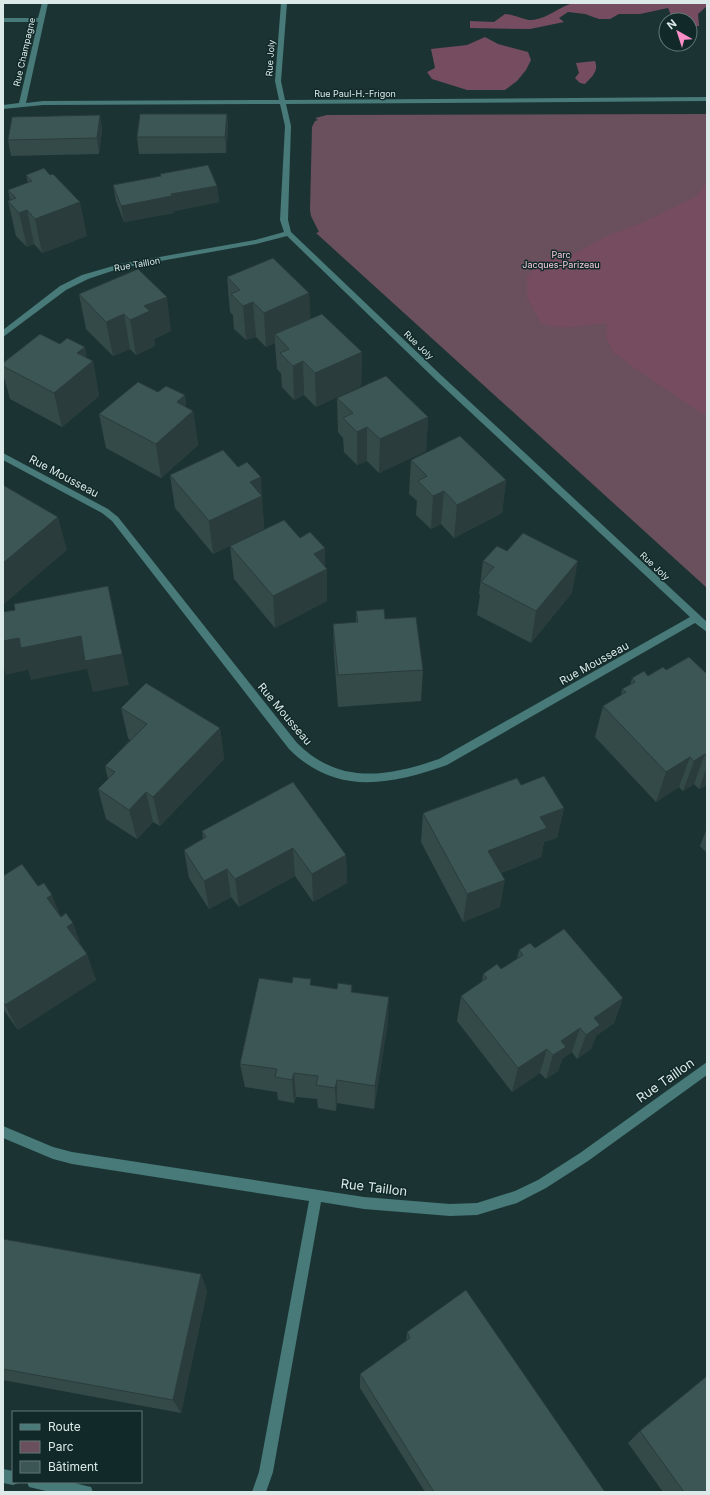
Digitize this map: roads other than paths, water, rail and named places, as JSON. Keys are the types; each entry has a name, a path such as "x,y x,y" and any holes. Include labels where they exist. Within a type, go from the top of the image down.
{"street":[{"name":"Rue Champagne","path":"22,105 45,3"},
{"name":"Rue Joly","path":"284,3 278,81 288,126 284,220 288,233 439,378 707,628"},
{"path":"3,20 41,20"},
{"name":"Rue Paul-H.-Frigon","path":"3,107 22,105 707,99"},
{"name":"Rue Taillon","path":"3,334 63,288 86,277 120,266 256,242 288,233"},
{"name":"Rue Mousseau","path":"3,456 105,511 114,519 293,746 316,764 345,776 360,778 392,778 406,775 443,762 696,618"},
{"name":"Rue Taillon","path":"3,1132 53,1154 72,1158 364,1203 450,1210 477,1209 517,1197 542,1184 584,1157 707,1068"},
{"path":"259,1492 266,1472 316,1195"},
{"path":"39,1483 86,1492"}],"park label":[{"name":"Parc Jacques-Parizeau","path":"561,260"}]}
